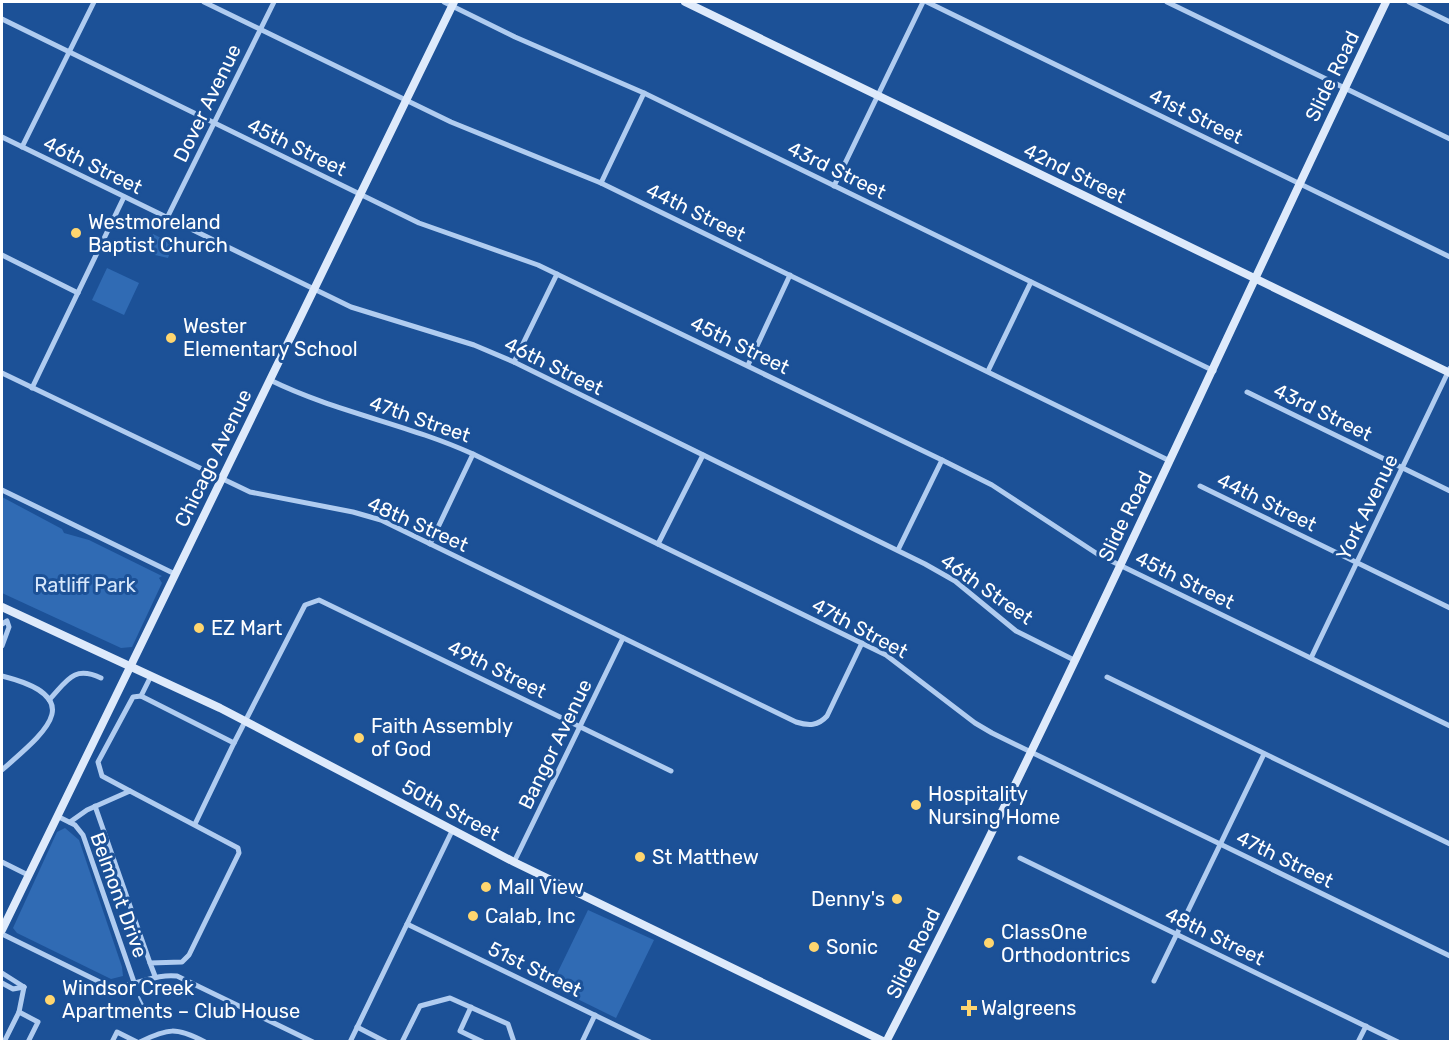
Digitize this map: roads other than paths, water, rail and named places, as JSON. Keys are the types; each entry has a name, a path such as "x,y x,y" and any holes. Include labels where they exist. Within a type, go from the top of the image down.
{"main road":[{"name":"42nd Street","path":"685,2 1450,371"},
{"name":"Slide Road","path":"886,1041 1030,751 1214,371 1299,183 1386,2"},
{"name":"Chicago Avenue","path":"2,932 453,4"},
{"name":"50th Street","path":"2,607 247,722 514,862 886,1041"}],"street":[{"path":"22,147 94,2"},
{"name":"44th Street","path":"204,2 479,135 601,183 1170,461"},
{"name":"Dover Avenue","path":"167,218 274,2"},
{"name":"43rd Street","path":"444,2 453,4 515,37 644,93 1214,371"},
{"path":"834,186 925,2"},
{"name":"41st Street","path":"925,2 1450,257"},
{"path":"1167,2 1450,140"},
{"path":"1409,2 1450,22"},
{"name":"45th Street","path":"2,19 419,223 557,274 942,460 992,485 1084,546 1120,565 1450,726"},
{"path":"601,183 644,93"},
{"name":"46th Street","path":"2,137 351,307 474,345 514,362 943,573 1016,631 1074,660"},
{"path":"32,388 124,197"},
{"path":"2,255 78,293"},
{"path":"514,362 557,274"},
{"path":"748,366 790,275"},
{"path":"988,371 1031,282"},
{"name":"York Avenue","path":"1311,658 1450,371"},
{"name":"48th Street","path":"2,374 249,492 366,515 796,723 814,725 827,716 862,643"},
{"name":"47th Street","path":"270,380 304,396 430,435 473,453 902,664 975,723 1450,956"},
{"name":"43rd Street","path":"1247,392 1450,491"},
{"path":"430,544 473,453"},
{"path":"658,544 703,455"},
{"path":"898,550 942,460"},
{"name":"44th Street","path":"1200,486 1450,608"},
{"path":"2,490 176,574"},
{"name":"49th Street","path":"247,722 298,617 309,603 319,600 671,771"},
{"path":"2,624 7,621 9,627 2,646"},
{"name":"Bangor Avenue","path":"514,862 623,638"},
{"path":"49,700 79,672 86,671 101,678"},
{"path":"2,676 25,682 39,689 49,700 49,726 2,770"},
{"path":"141,696 151,676"},
{"path":"1107,677 1450,844"},
{"path":"150,963 186,960 239,853 238,848 232,842 102,776 98,762 133,697 141,696 234,743"},
{"path":"195,824 234,743 247,722"},
{"path":"1154,981 1264,754"},
{"path":"70,822 95,806 130,791"},
{"path":"95,806 155,976"},
{"name":"Belmont Drive","path":"57,816 70,822 83,835 134,982 167,975 188,980 313,1041"},
{"path":"350,1041 453,830"},
{"name":"48th Street","path":"1020,858 1398,1041"},
{"path":"2,862 28,875"},
{"name":"51st Street","path":"407,924 650,1041"},
{"path":"2,932 106,985 115,987 134,982"},
{"path":"2,973 24,987"},
{"path":"2,983 13,989 24,987"},
{"path":"4,1041 19,1012 18,1006 24,987"},
{"path":"402,1041 420,1006 450,998 508,1024 514,1041"},
{"path":"471,1007 460,1031 483,1041"},
{"path":"19,1012 38,1022 28,1041"},
{"path":"582,1041 595,1015"},
{"path":"1358,1041 1366,1026"},
{"path":"357,1027 386,1041"},
{"path":"112,1041 117,1032 138,1041 170,1029 183,1031 205,1041"}],"waterway":[{"path":"139,997 146,1011"}],"place":[{"name":"Westmoreland Baptist Church","path":"76,233"},
{"name":"Wester Elementary School","path":"171,338"},
{"name":"EZ Mart","path":"199,628"},
{"name":"Faith Assembly of God","path":"359,738"},
{"name":"Hospitality Nursing Home","path":"916,805"},
{"name":"St Matthew","path":"640,857"},
{"name":"Mall View","path":"486,887"},
{"name":"Denny's","path":"897,899"},
{"name":"Calab, Inc","path":"473,916"},
{"name":"ClassOne Orthodontrics","path":"989,943"},
{"name":"Sonic","path":"814,947"},
{"name":"Windsor Creek Apartments – Club House","path":"50,1000"},
{"name":"Walgreens","path":"969,1008"}],"park label":[{"name":"Ratliff Park","path":"85,585"}]}
